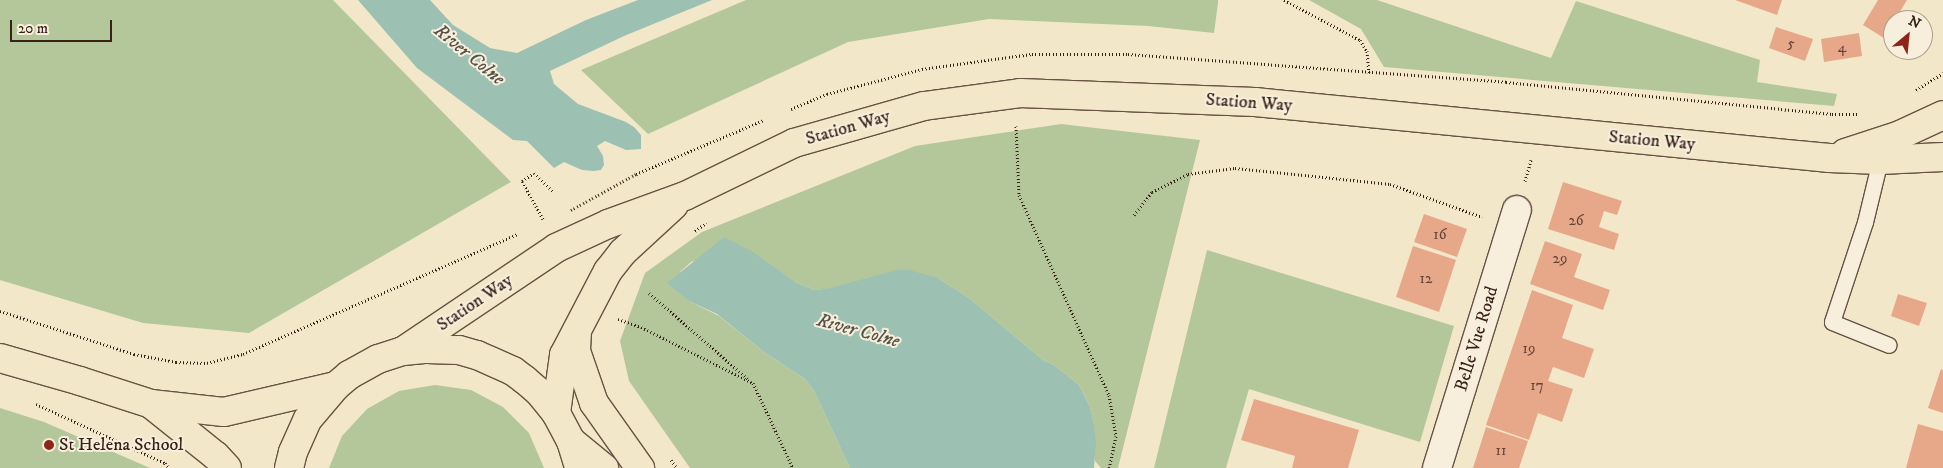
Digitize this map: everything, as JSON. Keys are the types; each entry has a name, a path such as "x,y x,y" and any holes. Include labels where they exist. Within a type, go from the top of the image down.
{"main road":[{"name":"Station Way","path":"403,352 556,248 608,224 685,196 794,143 924,106 1020,93 1255,102 1829,158 1880,160 1943,157"},
{"name":"Station Way","path":"1829,158 1900,135 1943,115"},
{"name":"Station Way","path":"556,413 564,355 608,271 623,252 685,196"},
{"path":"578,327 576,351 594,403 640,468"},
{"path":"289,468 297,443 308,419 336,386 364,366 403,352 445,349 487,358 526,380 539,392 556,413 571,441 579,468"},
{"path":"0,358 151,404 224,412 336,386"},
{"path":"151,404 216,456 227,468"},
{"path":"571,441 604,468"}],"street":[{"name":"Belle Vue Road","path":"1437,468 1514,219"}],"lane":[{"path":"1880,160 1865,222 1832,322 1889,345"}],"path":[{"path":"1284,0 1360,40 1367,51 1369,73"},
{"path":"1354,72 1506,82 1832,114 1864,114"},
{"path":"1914,91 1943,73"},
{"path":"1020,93 1016,125 1018,195 1109,395 1116,436 1109,468"},
{"path":"1006,127 1016,125"},
{"path":"1134,215 1152,192 1188,174 1235,168 1390,184 1514,219 1540,131"},
{"path":"540,213 522,181 534,173 554,192"},
{"path":"562,214 636,174"},
{"path":"693,232 709,222"},
{"path":"0,311 134,354 176,362 207,363 243,354 522,232"},
{"path":"649,293 752,383 793,468"},
{"path":"615,318 640,327 752,383"},
{"path":"29,400 165,464 169,468"}],"shaded area":[{"path":"0,0 333,0 511,182 249,333 143,323 0,280"},
{"path":"746,0 1218,0 1218,3 1214,33 1148,26 989,19 848,42 648,134 581,70"},
{"path":"1309,0 1377,0 1551,58 1576,1 1760,60 1757,82 1837,94 1834,106 1384,67 1361,29"},
{"path":"1061,124 1200,140 1118,468 1101,468 1095,461 1094,424 1090,407 1079,385 1054,365 1043,360 969,298 938,278 815,290 797,283 740,245 691,262 680,272 689,301 719,316 764,352 805,379 814,391 850,468 690,468 629,381 620,341 645,273 702,232 915,146"},
{"path":"1207,250 1454,326 1420,442 1249,389 1226,468 1154,468"},
{"path":"435,385 471,390 503,407 529,433 544,468 329,468 342,436 367,409 399,391"},
{"name":"St Helena School","path":"0,408 44,422 150,468 0,468"}],"water":[{"name":"River Colne","path":"358,0 430,0 453,25 490,48 517,53 586,20 638,0 712,0 624,36 550,71 554,84 578,104 626,122 641,135 641,149 626,150 605,141 597,146 603,156 604,165 601,170 594,171 582,170 564,162 554,168 527,141 513,140 417,68"},
{"name":"River Colne","path":"724,237 750,250 797,283 815,290 831,288 896,270 909,270 938,278 969,298 1043,360 1054,365 1079,385 1090,407 1094,424 1096,442 1094,468 850,468 814,391 805,379 764,352 717,314 689,301 667,283"}],"building":[{"path":"1735,0 1782,0 1777,15"},
{"path":"1878,0 1907,0 1901,10 1883,10 1883,37 1863,25"},
{"path":"1776,27 1813,39 1805,61 1769,48"},
{"path":"1859,33 1862,56 1824,62 1821,39"},
{"path":"1563,182 1622,201 1617,215 1604,211 1599,227 1619,234 1614,250 1548,229"},
{"path":"1424,214 1467,229 1457,257 1414,242"},
{"path":"1545,241 1582,254 1574,277 1610,290 1603,310 1530,284"},
{"path":"1413,246 1456,260 1439,312 1396,297"},
{"path":"1532,290 1573,305 1562,338 1594,349 1584,378 1553,367 1548,381 1573,389 1562,422 1538,413 1529,440 1486,425"},
{"path":"1898,294 1927,303 1919,326 1891,316"},
{"path":"1941,369 1943,370 1943,413 1928,408"},
{"path":"1254,399 1359,430 1348,468 1292,468 1295,456 1241,440"},
{"path":"1918,424 1943,431 1943,468 1906,468"},
{"path":"1486,427 1528,441 1519,468 1473,468"}],"place":[{"name":"St Helena School","path":"49,445"}]}
